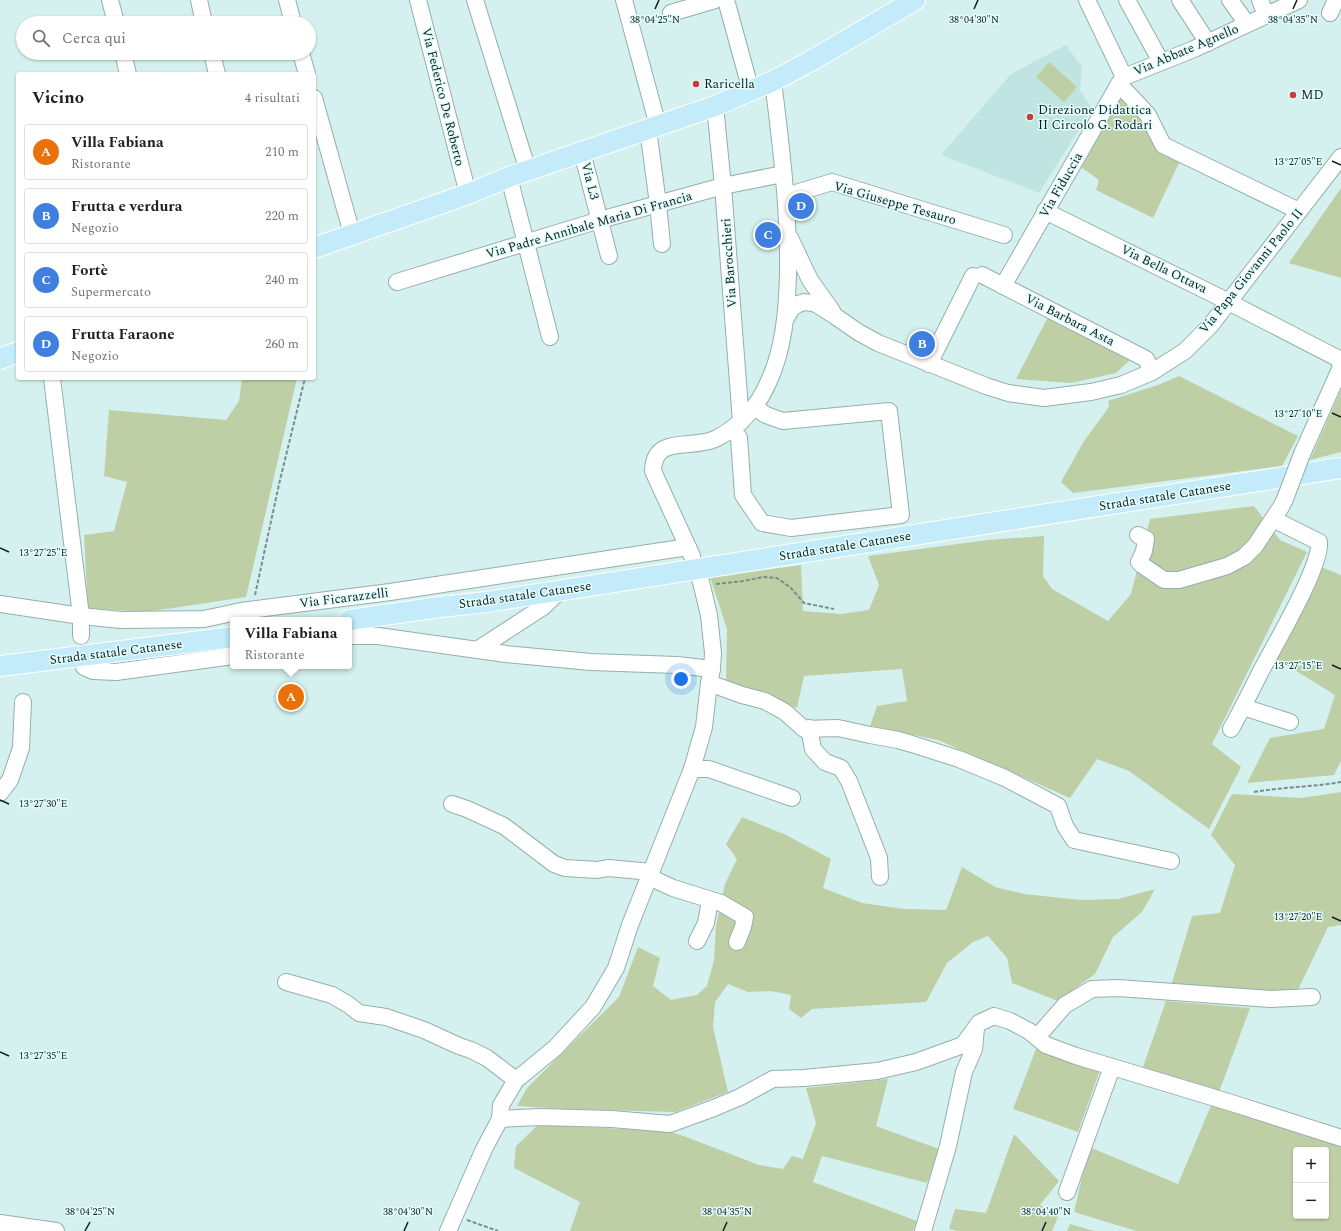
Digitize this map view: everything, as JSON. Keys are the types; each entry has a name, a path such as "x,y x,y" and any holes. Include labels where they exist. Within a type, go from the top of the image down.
{"main road":[{"path":"316,247 468,194 508,177 715,106 772,81 915,0"},
{"path":"0,359 16,353"},
{"name":"Strada statale Catanese","path":"352,620 487,602 1341,468"},
{"name":"Strada statale Catanese","path":"0,666 230,637"}],"street":[{"path":"110,0 114,16"},
{"path":"199,0 202,16"},
{"path":"287,0 291,16"},
{"name":"Via Federico De Roberto","path":"418,0 468,194"},
{"path":"475,0 528,170"},
{"path":"624,0 653,128 662,244"},
{"path":"671,13 715,0"},
{"path":"726,0 751,91"},
{"path":"1087,0 1122,80 1148,116 1163,145 1299,211"},
{"path":"1126,0 1161,62"},
{"path":"1180,0 1208,43"},
{"path":"1230,0 1247,24"},
{"path":"1260,0 1266,15"},
{"name":"Via Abbate Agnello","path":"1122,80 1208,43 1299,0"},
{"path":"125,60 128,72"},
{"path":"214,60 217,72"},
{"path":"304,60 307,72"},
{"name":"Via Fiduccia","path":"1003,286 1122,80"},
{"path":"736,426 754,407 768,384 775,368 786,318 788,236 786,196 782,151 772,81"},
{"path":"316,105 352,234"},
{"name":"Via Barocchieri","path":"715,106 723,186 736,426 739,438 743,495 762,524 791,528 901,515 889,411 783,421 766,415 754,407"},
{"name":"Via Papa Giovanni Paolo II","path":"787,288 793,295 805,302 816,304 858,332 878,343 929,364 984,392 1008,393 1044,398 1091,392 1120,385 1152,372 1185,351 1210,326 1299,211 1339,151"},
{"name":"Via L3","path":"582,152 609,256"},
{"name":"Via Padre Annibale Maria Di Francia","path":"397,282 526,244 557,232 723,186 783,174"},
{"path":"508,177 550,337"},
{"name":"Via Giuseppe Tesauro","path":"786,196 832,182 1004,235"},
{"name":"Via Bella Ottava","path":"1045,212 1229,302 1339,359 1341,367 1302,454 1285,499 1255,546 1244,557 1227,566 1179,580 1164,580 1153,574 1139,562 1144,551 1146,539 1138,535"},
{"path":"788,236 817,291 835,316"},
{"name":"Via Barbara Asta","path":"929,364 977,275 1003,286 1146,359 1152,372"},
{"path":"786,318 792,308 813,298 817,291"},
{"path":"52,380 81,616 82,636"},
{"name":"Via Ficarazzelli","path":"0,604 81,616 121,620 204,619 252,610 690,552 654,471 654,460 658,452 664,448 714,440 736,426"},
{"path":"1231,729 1296,604 1320,550 1319,542 1273,519"},
{"path":"448,1231 484,1149 500,1119 501,1105 516,1080 555,1048 593,1007 616,968 630,925 692,769 704,727 713,653 709,615 702,581"},
{"path":"477,650 543,607 561,590"},
{"path":"390,592 393,613"},
{"path":"352,636 378,636 477,650 591,662 677,665 711,676 742,695 766,701 785,712 804,729 838,728 898,740 959,759 1005,778 1058,806 1064,826 1074,840 1171,861"},
{"path":"84,667 93,671 116,672 230,656"},
{"path":"0,793 10,780 20,748 23,702"},
{"path":"1243,707 1290,722"},
{"path":"809,728 813,749 825,762 841,768 849,781 879,858 880,877"},
{"path":"692,769 709,769 792,798"},
{"path":"452,804 467,809 504,826 554,864 565,868 597,870 608,868 650,874 673,888 721,903 745,917 737,942"},
{"path":"697,941 706,923 710,900"},
{"path":"286,982 332,995 359,1013 386,1017 424,1030 452,1043 472,1050 486,1058 516,1080"},
{"path":"1037,1037 1065,1005 1092,989 1125,989 1271,999 1312,997"},
{"path":"500,1119 548,1117 612,1119 670,1124 740,1097 773,1079 804,1078 877,1071 916,1062 963,1045 979,1023 994,1016 1010,1021 1029,1030 1046,1045 1076,1056 1341,1138"},
{"path":"923,1231 948,1146 964,1072 974,1049 976,1027"},
{"path":"1067,1192 1112,1067"},
{"path":"0,1223 56,1231"}],"path":[{"path":"252,610 280,480 305,380"},
{"path":"702,581 744,581 763,577 777,578 791,588 804,603 834,609"},
{"path":"1254,792 1283,787 1341,782"},
{"path":"455,1216 498,1231"}],"shaded area":[{"name":"Direzione Didattica II Circolo G. Rodari","path":"1066,45 1082,67 1080,90 1092,109 1039,193 941,155 1011,74"}],"green space":[{"path":"1049,62 1077,87 1064,102 1036,77"},
{"path":"1121,97 1180,161 1153,218 1096,190 1099,180 1078,165"},
{"path":"1341,188 1341,278 1289,263"},
{"path":"1048,317 1130,360 1116,373 1071,383 1016,379"},
{"path":"1179,376 1298,436 1282,466 1073,493 1061,482 1084,441 1109,407 1108,401 1158,385"},
{"path":"242,380 297,380 246,597 146,612 88,608 84,535 114,531 127,482 104,476 109,410 226,420 239,401"},
{"path":"1341,390 1341,452 1310,460"},
{"path":"1254,506 1280,540 1307,552 1212,744 1241,767 1209,829 1129,771 1097,759 1070,798 938,740 870,726 877,706 907,701 902,669 804,676 797,708 726,682 727,629 710,577 801,565 803,611 841,614 869,610 879,585 868,556 988,540 1044,536 1043,576 1052,589 1108,621 1131,594 1150,519"},
{"path":"1319,566 1341,575 1341,761 1334,775 1247,783 1270,738 1324,729 1335,695 1277,659"},
{"path":"1341,792 1341,925 1328,927 1297,992 1171,986 1192,916 1220,913 1235,865 1211,835 1232,794 1301,798"},
{"path":"742,817 786,835 831,859 823,888 862,903 904,909 946,910 962,867 995,887 1024,894 1081,900 1118,899 1155,889 1142,912 1113,937 1095,974 1058,1001 1012,983 1007,958 988,936 973,942 947,963 926,1002 812,1009 801,1018 789,1009 791,995 771,991 748,992 728,984 715,1002 713,1027 728,1092 675,1112 517,1106 527,1088 619,997 638,947 660,958 653,986 671,1000 697,995 707,986 714,960 716,926 725,884 737,859 726,844"},
{"path":"1166,1001 1250,1008 1219,1092 1143,1067"},
{"path":"1036,1049 1100,1070 1078,1132 1013,1109"},
{"path":"888,1079 876,1126 939,1149 927,1183 822,1156 813,1182 917,1221 913,1231 570,1231 580,1202 514,1168 516,1146 538,1125 666,1131 681,1135 759,1165 783,1169 792,1156 803,1159 816,1123 806,1088"},
{"path":"1212,1103 1341,1147 1341,1231 1136,1231 1074,1212 1089,1147 1178,1184"},
{"path":"1014,1134 1059,1181 1040,1205 1058,1217 1052,1231 957,1231 949,1229 955,1209 986,1213"},
{"path":"1070,1224 1094,1231 1067,1231"}],"place":[{"name":"Raricella","path":"696,84"},
{"name":"MD","path":"1293,95"},
{"name":"Direzione Didattica II Circolo G. Rodari","path":"1030,117"},
{"name":"Frutta Faraone","path":"801,206"},
{"name":"Fortè","path":"768,235"},
{"name":"Frutta e verdura","path":"922,344"},
{"name":"Villa Fabiana","path":"291,697"}]}
